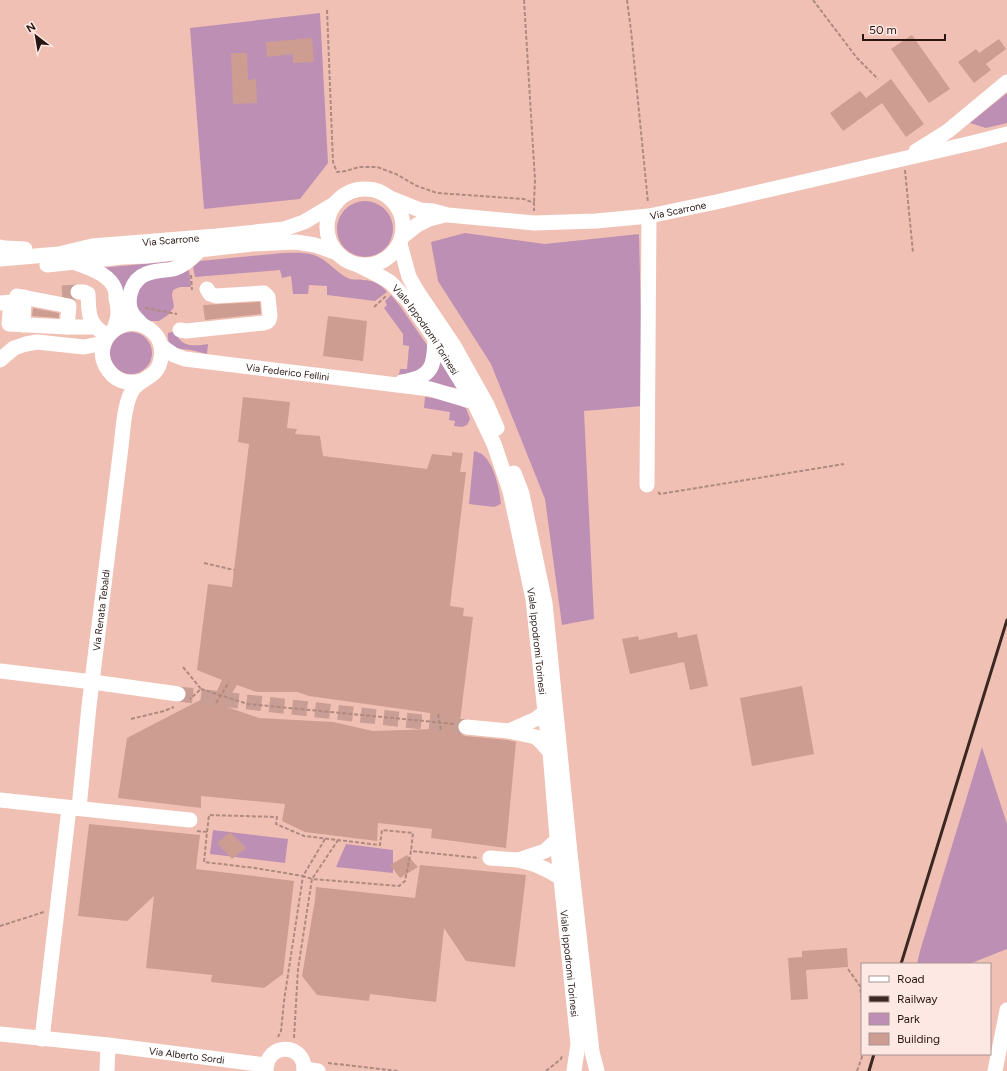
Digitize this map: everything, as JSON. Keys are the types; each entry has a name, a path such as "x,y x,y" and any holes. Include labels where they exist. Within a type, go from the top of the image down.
{"street":[{"name":"Via Scarrone","path":"903,158 948,131 1007,82"},
{"path":"964,118 966,128 979,141"},
{"name":"Via Scarrone","path":"390,198 420,210 433,211 448,215 534,223 596,221 648,216 723,201 1007,134"},
{"path":"368,189 380,192 390,198 397,206 402,216 404,226 401,240 393,254 382,261 371,265 358,265 346,261 337,253 327,234 327,223 330,212 336,203 345,195 356,190 368,189"},
{"name":"Via Scarrone","path":"0,259 59,254 92,246 284,229 304,222 336,203"},
{"name":"Via Scarrone","path":"401,240 417,225 429,219 448,215"},
{"path":"647,484 648,216"},
{"name":"Viale Ippodromi Torinesi","path":"401,240 409,277 454,346 487,405 506,447 522,494 545,602 591,1045 597,1071"},
{"name":"Via Scarrone","path":"0,269 146,256 252,244 296,242 315,245 337,253"},
{"path":"0,247 37,249 92,246"},
{"name":"Via Scarrone","path":"130,306 129,300 131,290 137,280 145,274 174,269 185,263 201,249"},
{"name":"Via Scarrone","path":"73,262 101,274 110,281 114,288 118,307 118,320 105,334"},
{"name":"Viale Ippodromi Torinesi","path":"358,265 378,275 395,287 409,302 435,339 474,402 494,444 510,491 533,599 544,712 550,752 557,840 578,1044 574,1071"},
{"path":"180,330 186,331 264,323 269,320 268,297 264,293 216,296 200,290"},
{"path":"78,292 88,294 90,318 93,325 105,334"},
{"path":"0,299 4,297 20,297 52,299 69,306 60,327"},
{"path":"20,297 52,299"},
{"path":"20,297 30,325"},
{"path":"30,325 52,299"},
{"path":"0,303 11,302 9,324 60,327 105,334"},
{"path":"130,306 135,318 142,325"},
{"path":"84,346 105,334 121,325 135,323 142,325 149,328 156,334 161,346 161,361 154,374 134,383 119,380 112,375 106,368 103,360 102,349 105,334"},
{"name":"Via Federico Fellini","path":"390,384 414,380 424,376 431,367 434,359 435,339"},
{"path":"0,360 7,347 37,342 84,346 103,360"},
{"name":"Via Federico Fellini","path":"161,346 167,351 185,359 430,389 474,402"},
{"name":"Via Federico Fellini","path":"158,368 167,363 185,359"},
{"name":"Via Renata Tebaldi","path":"119,380 124,398 125,412"},
{"name":"Via Renata Tebaldi","path":"42,1039 74,808 83,759 125,412 134,388 141,381"},
{"path":"0,671 178,694"},
{"path":"509,731 536,719 544,712"},
{"path":"462,726 509,731 536,738 550,752"},
{"path":"0,800 123,814 191,825"},
{"path":"518,860 545,851 557,840"},
{"path":"484,858 518,860 532,863 545,868 561,878"},
{"path":"995,1071 1007,1010"},
{"name":"Via Alberto Sordi","path":"0,1034 108,1045 266,1068 268,1059 272,1054 278,1050 284,1049 296,1052 304,1063 313,1069"},
{"path":"107,1071 108,1045"}],"path":[{"path":"524,0 535,180 534,223"},
{"path":"628,0 646,178 648,216"},
{"path":"813,0 857,58 878,79"},
{"path":"327,10 333,162 337,172 359,167 377,167 396,174 417,186 437,193 524,199 534,203"},
{"path":"903,158 913,252"},
{"path":"191,275 200,290"},
{"path":"374,307 390,292"},
{"path":"130,306 177,314"},
{"path":"647,484 651,489 660,494 844,464"},
{"path":"204,564 234,570"},
{"path":"216,702 229,682"},
{"path":"201,689 248,704 439,722 462,726"},
{"path":"438,714 441,731"},
{"path":"209,815 277,817 276,824 304,836 380,845 382,830 413,834 405,881 399,886 312,879 255,868 204,862 207,832 209,815"},
{"path":"191,825 207,832"},
{"path":"277,1039 281,1030 302,876 325,839"},
{"path":"296,1042 294,1035 298,969 312,879 338,840"},
{"path":"411,851 484,858"},
{"path":"0,926 47,911"},
{"path":"848,969 860,986 861,994"},
{"path":"857,1071 862,1055"},
{"path":"313,1069 398,1071"}],"green space":[{"path":"320,13 328,163 300,199 204,209 190,28"},
{"path":"1007,93 1007,123 986,128 970,123"},
{"path":"365,201 376,203 385,209 391,218 393,229 391,240 385,249 376,255 365,257 354,255 345,249 339,240 337,229 339,218 345,209 354,203"},
{"path":"465,233 545,244 639,234 643,406 584,411 594,619 562,625 545,499 491,364 438,281 431,242"},
{"path":"283,253 302,253 314,255 319,257 345,277 373,282 387,292 375,301 327,295 327,286 309,285 308,294 293,294 291,276 282,278 280,270 195,277 193,267 200,261"},
{"path":"176,261 149,268 125,304 100,268"},
{"path":"189,270 191,287 180,287 173,290 172,295 174,307 168,315 159,321 147,321 138,314 135,302 138,291 147,281 177,275"},
{"path":"391,295 427,345 426,358 421,368 406,375 399,375 400,369 407,369 409,346 403,345 403,334 384,308 387,305 385,301"},
{"path":"175,331 178,337 188,345 208,344 207,354 174,347 171,345 168,338 168,333"},
{"path":"127,332 135,332 143,335 149,341 152,353 149,365 143,371 135,374 127,374 119,371 113,365 110,357 110,349 113,341 119,335"},
{"path":"441,361 457,388 438,386 424,382 436,373"},
{"path":"425,397 437,398 457,403 466,408 470,419 467,425 462,427 454,426 455,421 449,420 450,412 424,408"},
{"path":"474,451 482,454 490,464 498,485 501,504 494,507 469,504"},
{"path":"982,747 1007,824 1007,949 972,963 917,963"},
{"path":"213,830 288,839 285,863 210,854"},
{"path":"346,844 393,850 393,873 336,867"}],"building":[{"path":"912,35 950,89 929,103 891,49"},
{"path":"312,38 314,62 293,63 293,54 267,57 266,42"},
{"path":"999,39 1006,49 986,64 991,70 974,83 958,62 976,49 979,53"},
{"path":"231,53 247,53 248,80 256,79 257,103 233,104"},
{"path":"891,79 924,124 906,137 882,103 843,131 830,113 860,91 866,98"},
{"path":"260,302 261,314 205,320 203,305"},
{"path":"33,308 59,313 59,318 32,316"},
{"path":"328,316 367,321 363,361 323,356"},
{"path":"243,397 290,402 287,428 297,429 295,434 320,436 323,456 427,469 432,454 452,456 452,452 463,453 460,472 466,472 450,606 464,608 463,616 473,617 460,721 457,727 458,733 465,736 516,742 506,848 431,838 432,829 378,823 377,841 305,832 282,821 285,804 201,796 201,808 118,798 127,738 217,691 222,680 197,670 208,584 232,587 249,444 238,442","holes":["237,685 257,692 297,692 309,696 430,713 434,729 373,731 333,722 259,718 224,706"]},
{"path":"677,632 678,638 697,634 708,686 690,690 684,662 630,674 622,639 638,636 639,640"},
{"path":"802,686 814,754 752,766 740,698"},
{"path":"89,824 200,835 196,869 294,881 283,974 264,988 211,982 212,975 146,968 154,896 127,921 78,916"},
{"path":"230,832 246,848 232,859 217,843"},
{"path":"407,855 418,867 400,878 390,865"},
{"path":"420,865 526,875 515,967 466,961 444,928 436,1002 370,994 369,1001 317,995 302,976 316,887 415,898"},
{"path":"847,948 848,967 806,970 808,999 791,1000 788,958 802,957 802,951"}],"tunnel":[{"path":"62,293 78,292"},
{"path":"178,694 466,727"}],"railway":[{"path":"901,963 1007,620"},
{"path":"869,1071 874,1055"}]}
